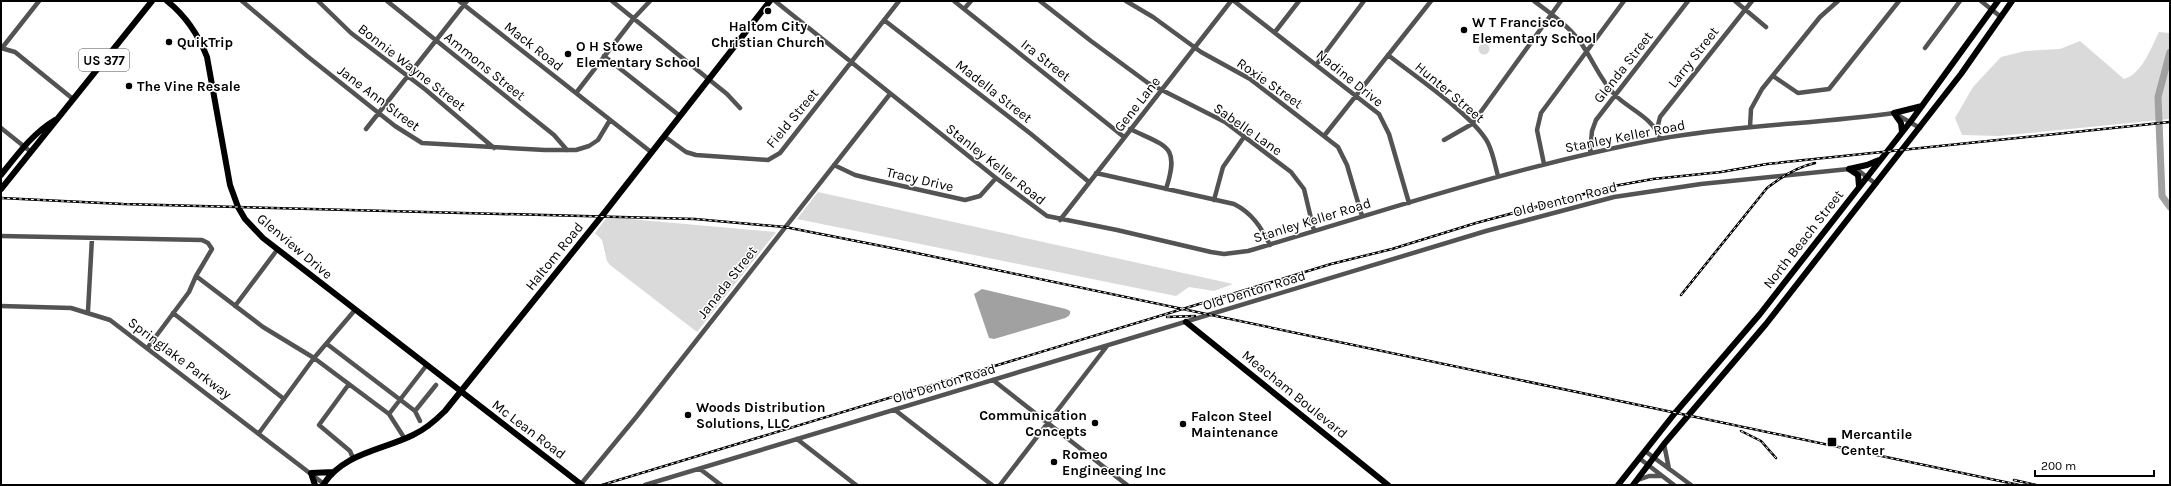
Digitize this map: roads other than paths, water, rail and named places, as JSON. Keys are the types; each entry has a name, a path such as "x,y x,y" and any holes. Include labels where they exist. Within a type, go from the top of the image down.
{"main road":[{"name":"US 377","path":"1,189 152,1"},
{"name":"Glenview Drive","path":"167,1 187,20 202,43 207,57 230,185 238,207 254,230 461,393"},
{"name":"Haltom Road","path":"324,484 334,472 353,458 406,439 432,423 461,393 770,1"},
{"name":"North Beach Street","path":"1618,485 1645,450 1749,328 1800,264 1859,186 1911,121 1998,1"},
{"name":"North Beach Street","path":"1635,483 1664,444 1758,334 1920,128 1961,74 2012,1"},
{"path":"1902,132 1901,123 1894,113 1923,105"},
{"name":"US 377","path":"1,175 45,126 55,120"},
{"path":"1849,169 1867,165 1880,159"},
{"path":"1849,169 1858,176 1859,186"},
{"path":"1800,264 1808,270"},
{"name":"Meacham Boulevard","path":"1186,322 1388,485"},
{"path":"1749,328 1758,334"},
{"name":"Mc Lean Road","path":"461,393 581,485"},
{"path":"316,485 311,473 334,472"}],"street":[{"path":"39,1 1,48 15,52 73,99"},
{"name":"Jane Ann Street","path":"242,1 307,56 378,112 422,143 494,148 567,150 583,148 594,144 602,136 610,120"},
{"name":"Bonnie Wayne Street","path":"318,1 351,32 408,76 494,148"},
{"name":"Ammons Street","path":"387,1 554,135 567,150"},
{"name":"Mack Road","path":"459,1 465,3 651,152"},
{"path":"612,1 727,94 740,108"},
{"path":"576,93 634,18 650,1"},
{"name":"Stanley Keller Road","path":"775,1 1041,213 1060,220 1117,230 1224,254 1248,251 1270,245 1498,176 1590,153 1660,139 1750,127 1894,113"},
{"name":"Field Street","path":"664,136 686,152 696,155 725,158 772,159 780,153 899,1"},
{"name":"Ira Street","path":"954,1 1124,138"},
{"path":"964,9 971,1"},
{"name":"Sabelle Lane","path":"1040,1 1091,41 1161,90 1218,118 1291,172 1299,181 1305,193 1314,231"},
{"name":"Roxie Street","path":"1126,1 1153,17 1218,62 1250,79 1341,150 1362,216"},
{"name":"Gene Lane","path":"1060,220 1130,129 1233,1"},
{"name":"Nadine Drive","path":"1233,1 1379,114 1386,126 1409,203"},
{"path":"1275,32 1299,1"},
{"path":"1316,65 1364,1"},
{"path":"1324,136 1431,1"},
{"path":"1534,1 1567,27 1579,41 1616,95 1657,129 1660,139"},
{"path":"1444,140 1472,124 1561,1"},
{"path":"1544,164 1537,130 1541,114 1624,1"},
{"name":"Glenda Street","path":"1590,153 1593,125 1688,1"},
{"path":"1735,1 1766,27"},
{"name":"Larry Street","path":"1657,129 1660,117 1752,1"},
{"path":"1750,127 1751,108 1762,89 1820,17 1838,1"},
{"path":"1773,76 1791,90 1798,93 1829,89 1899,1"},
{"path":"1925,48 1960,1"},
{"path":"1981,1 2001,17"},
{"path":"366,129 465,3"},
{"name":"Madella Street","path":"884,20 1031,134 1089,182"},
{"name":"Hunter Street","path":"1388,55 1472,124 1488,143 1498,176"},
{"path":"604,56 680,116"},
{"name":"Janada Street","path":"581,485 890,94"},
{"path":"1894,113 1911,121 1920,128"},
{"path":"1,128 31,152"},
{"path":"1130,129 1162,144 1169,152 1172,168 1166,189"},
{"path":"1214,200 1223,167 1244,137"},
{"name":"Tracy Drive","path":"834,165 866,178 965,200 980,196 996,178"},
{"name":"Old Denton Road","path":"645,485 1486,231 1584,203 1701,184 1849,169 1859,171 1876,184"},
{"path":"1096,173 1234,204 1249,213 1262,229 1270,245"},
{"path":"1,236 202,240 208,243 212,249 196,276 189,292 148,347"},
{"path":"88,311 92,238"},
{"path":"235,306 278,250"},
{"path":"196,276 263,327 314,358 389,414 406,439"},
{"name":"Springlake Parkway","path":"1,306 71,308 88,311 110,320 148,347 324,484"},
{"path":"259,433 314,358 355,310"},
{"path":"173,313 284,399"},
{"path":"327,344 415,411 420,421"},
{"path":"1000,485 1107,346"},
{"path":"389,414 426,366"},
{"path":"993,380 1047,424 1127,485"},
{"path":"349,384 319,425 350,451 353,458"},
{"path":"415,411 436,385"},
{"path":"895,410 992,485"},
{"path":"797,439 856,485"},
{"path":"1664,444 1665,456 1669,469"},
{"path":"1645,450 1692,485"},
{"path":"1639,458 1674,485"},
{"path":"700,468 721,485"},
{"path":"1635,483 1649,476 1662,476"}],"waterway":[{"path":"2170,52 2158,97 2162,196 2170,207"}],"railway":[{"path":"602,485 1331,264 1392,249 1476,223 1614,186 1653,179 1721,172 1767,164 2170,122"},
{"path":"1681,295 1767,188 1790,173 1815,163"},
{"path":"1,198 123,204 695,219 785,227 902,250 2019,485"},
{"path":"1167,317 1195,316"},
{"path":"1741,431 1761,441 1776,458"},
{"path":"2014,480 2036,485"}],"place":[{"name":"Haltom City Christian Church","path":"768,11"},
{"name":"W T Francisco Elementary School","path":"1464,30"},
{"name":"QuikTrip","path":"169,42"},
{"name":"O H Stowe Elementary School","path":"568,54"},
{"name":"The Vine Resale","path":"129,86"},
{"name":"Woods Distribution Solutions, LLC","path":"688,415"},
{"name":"Communication Concepts","path":"1095,423"},
{"name":"Falcon Steel Maintenance","path":"1183,424"},
{"name":"Mercantile Center","path":"1832,442"},
{"name":"Romeo Engineering Inc","path":"1054,462"}]}
